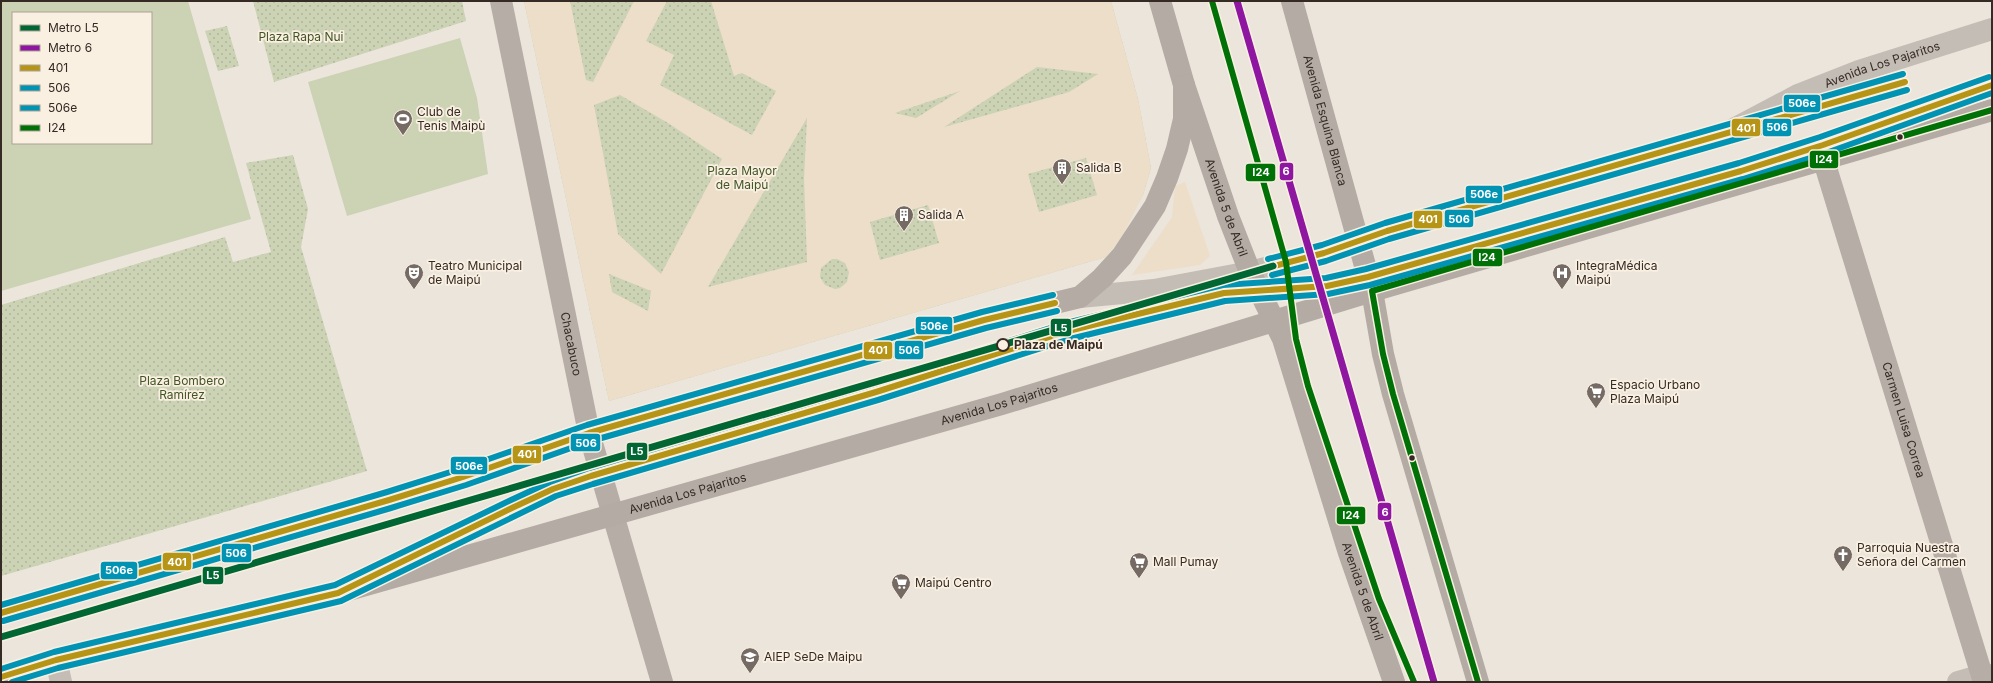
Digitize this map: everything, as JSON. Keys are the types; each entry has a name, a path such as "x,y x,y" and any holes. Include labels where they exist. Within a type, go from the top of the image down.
{"main road":[{"name":"Chacabuco","path":"501,1 589,433 662,682"},
{"name":"Avenida 5 de Abril","path":"1160,1 1184,85 1228,216 1250,272 1283,339 1349,553 1394,682"},
{"name":"Avenida Esquina Blanca","path":"1292,1 1357,240"},
{"path":"1080,297 1102,278 1122,256 1155,206 1177,149 1184,119 1184,85"},
{"name":"Avenida Los Pajaritos","path":"1,676 56,660 338,593 1002,404 1274,320 1823,158 1992,110"},
{"name":"Carmen Luisa Correa","path":"1823,158 1986,677"},
{"path":"1357,240 1372,291 1383,354 1392,394 1478,682"},
{"name":"Avenida Los Pajaritos","path":"1,613 424,489 589,433 984,320 1080,297"}],"street":[{"name":"Avenida Los Pajaritos","path":"1080,297 1154,290 1250,272 1324,253 1357,240 1728,132 1798,95 1859,70 1992,29"},
{"path":"56,660 61,682"},
{"path":"1958,682 1986,677"}],"green space":[{"path":"1,1 188,1 251,219 1,291"},
{"name":"Plaza Rapa Nui","path":"253,1 462,1 466,21 274,82"},
{"name":"Plaza Mayor de Maipú","path":"524,1 1111,1 1138,99 1151,168 1143,195 1106,257 609,401"},
{"path":"227,26 239,66 218,71 205,31"},
{"name":"Club de Tenis Maipù","path":"460,38 477,98 488,174 347,216 308,82"},
{"name":"Plaza Bombero Ramírez","path":"293,155 308,209 301,247 367,471 1,576 1,305 225,237 233,262 271,252 246,163"}],"shaded area":[{"name":"Plaza Mayor de Maipú","path":"524,1 570,1 586,80 593,82 634,1 667,1 646,41 674,55 660,85 752,135 776,91 742,73 734,76 711,1 1111,1 1138,99 1151,168 1143,195 1122,237 1106,257 609,401","holes":["1037,67 1098,74 1069,92 944,127","960,91 916,118 895,113","620,95 668,123 722,159 661,274 618,234 594,105","807,118 804,179 807,262 708,287","1086,158 1097,195 1039,212 1028,174","928,205 939,243 880,260 870,222","832,259 837,259 845,263 849,272 847,282 840,288 835,289 825,285 820,277 821,268","609,274 651,291 648,311 612,292"]},
{"path":"1185,182 1210,256 1200,265 1132,275 1172,217 1175,186"}],"metro line":[{"name":"6","path":"1237,1 1434,682"},
{"name":"L5","path":"1,637 1273,266"}],"transit line":[{"name":"I24","path":"1212,1 1286,262 1296,339 1308,386 1379,599 1414,682"},
{"name":"506e","path":"1268,259 1322,245 1385,223 1903,74"},
{"name":"506e","path":"1,669 54,652 335,585 550,482 589,468 874,384 1066,323 1223,285 1326,278 1366,269 1739,163 1820,137 1989,77"},
{"name":"401","path":"1270,267 1324,253 1387,231 1905,82"},
{"name":"401","path":"1,677 56,660 338,593 553,489 591,476 876,392 1068,331 1224,293 1327,286 1368,277 1741,171 1823,145 1992,85"},
{"name":"506","path":"1272,275 1326,261 1389,239 1907,90"},
{"name":"506","path":"12,682 58,668 341,601 556,496 878,400 1070,339 1225,301 1328,294 1370,285 1743,179 1826,153 1992,93"},
{"name":"I24","path":"1478,682 1393,394 1383,354 1372,291 1992,110"},
{"name":"506e","path":"1,605 387,492 460,469 587,425 982,312 1053,295"},
{"name":"401","path":"1,613 389,500 463,477 589,433 984,320 1055,303"},
{"name":"506","path":"3,621 391,508 466,485 591,441 986,328 1057,311"}],"place":[{"name":"Club de Tenis Maipù","path":"403,136"},
{"name":"Salida B","path":"1062,185"},
{"name":"Salida A","path":"904,232"},
{"name":"Teatro Municipal de Maipú","path":"414,290"},
{"name":"IntegraMédica Maipú","path":"1562,290"},
{"name":"Plaza de Maipú","path":"1003,345"},
{"name":"Espacio Urbano Plaza Maipú","path":"1596,409"},
{"name":"Parroquia Nuestra Señora del Carmen","path":"1843,572"},
{"name":"Mall Pumay","path":"1139,579"},
{"name":"Maipú Centro","path":"901,600"},
{"name":"AIEP SeDe Maipu","path":"750,674"}]}
